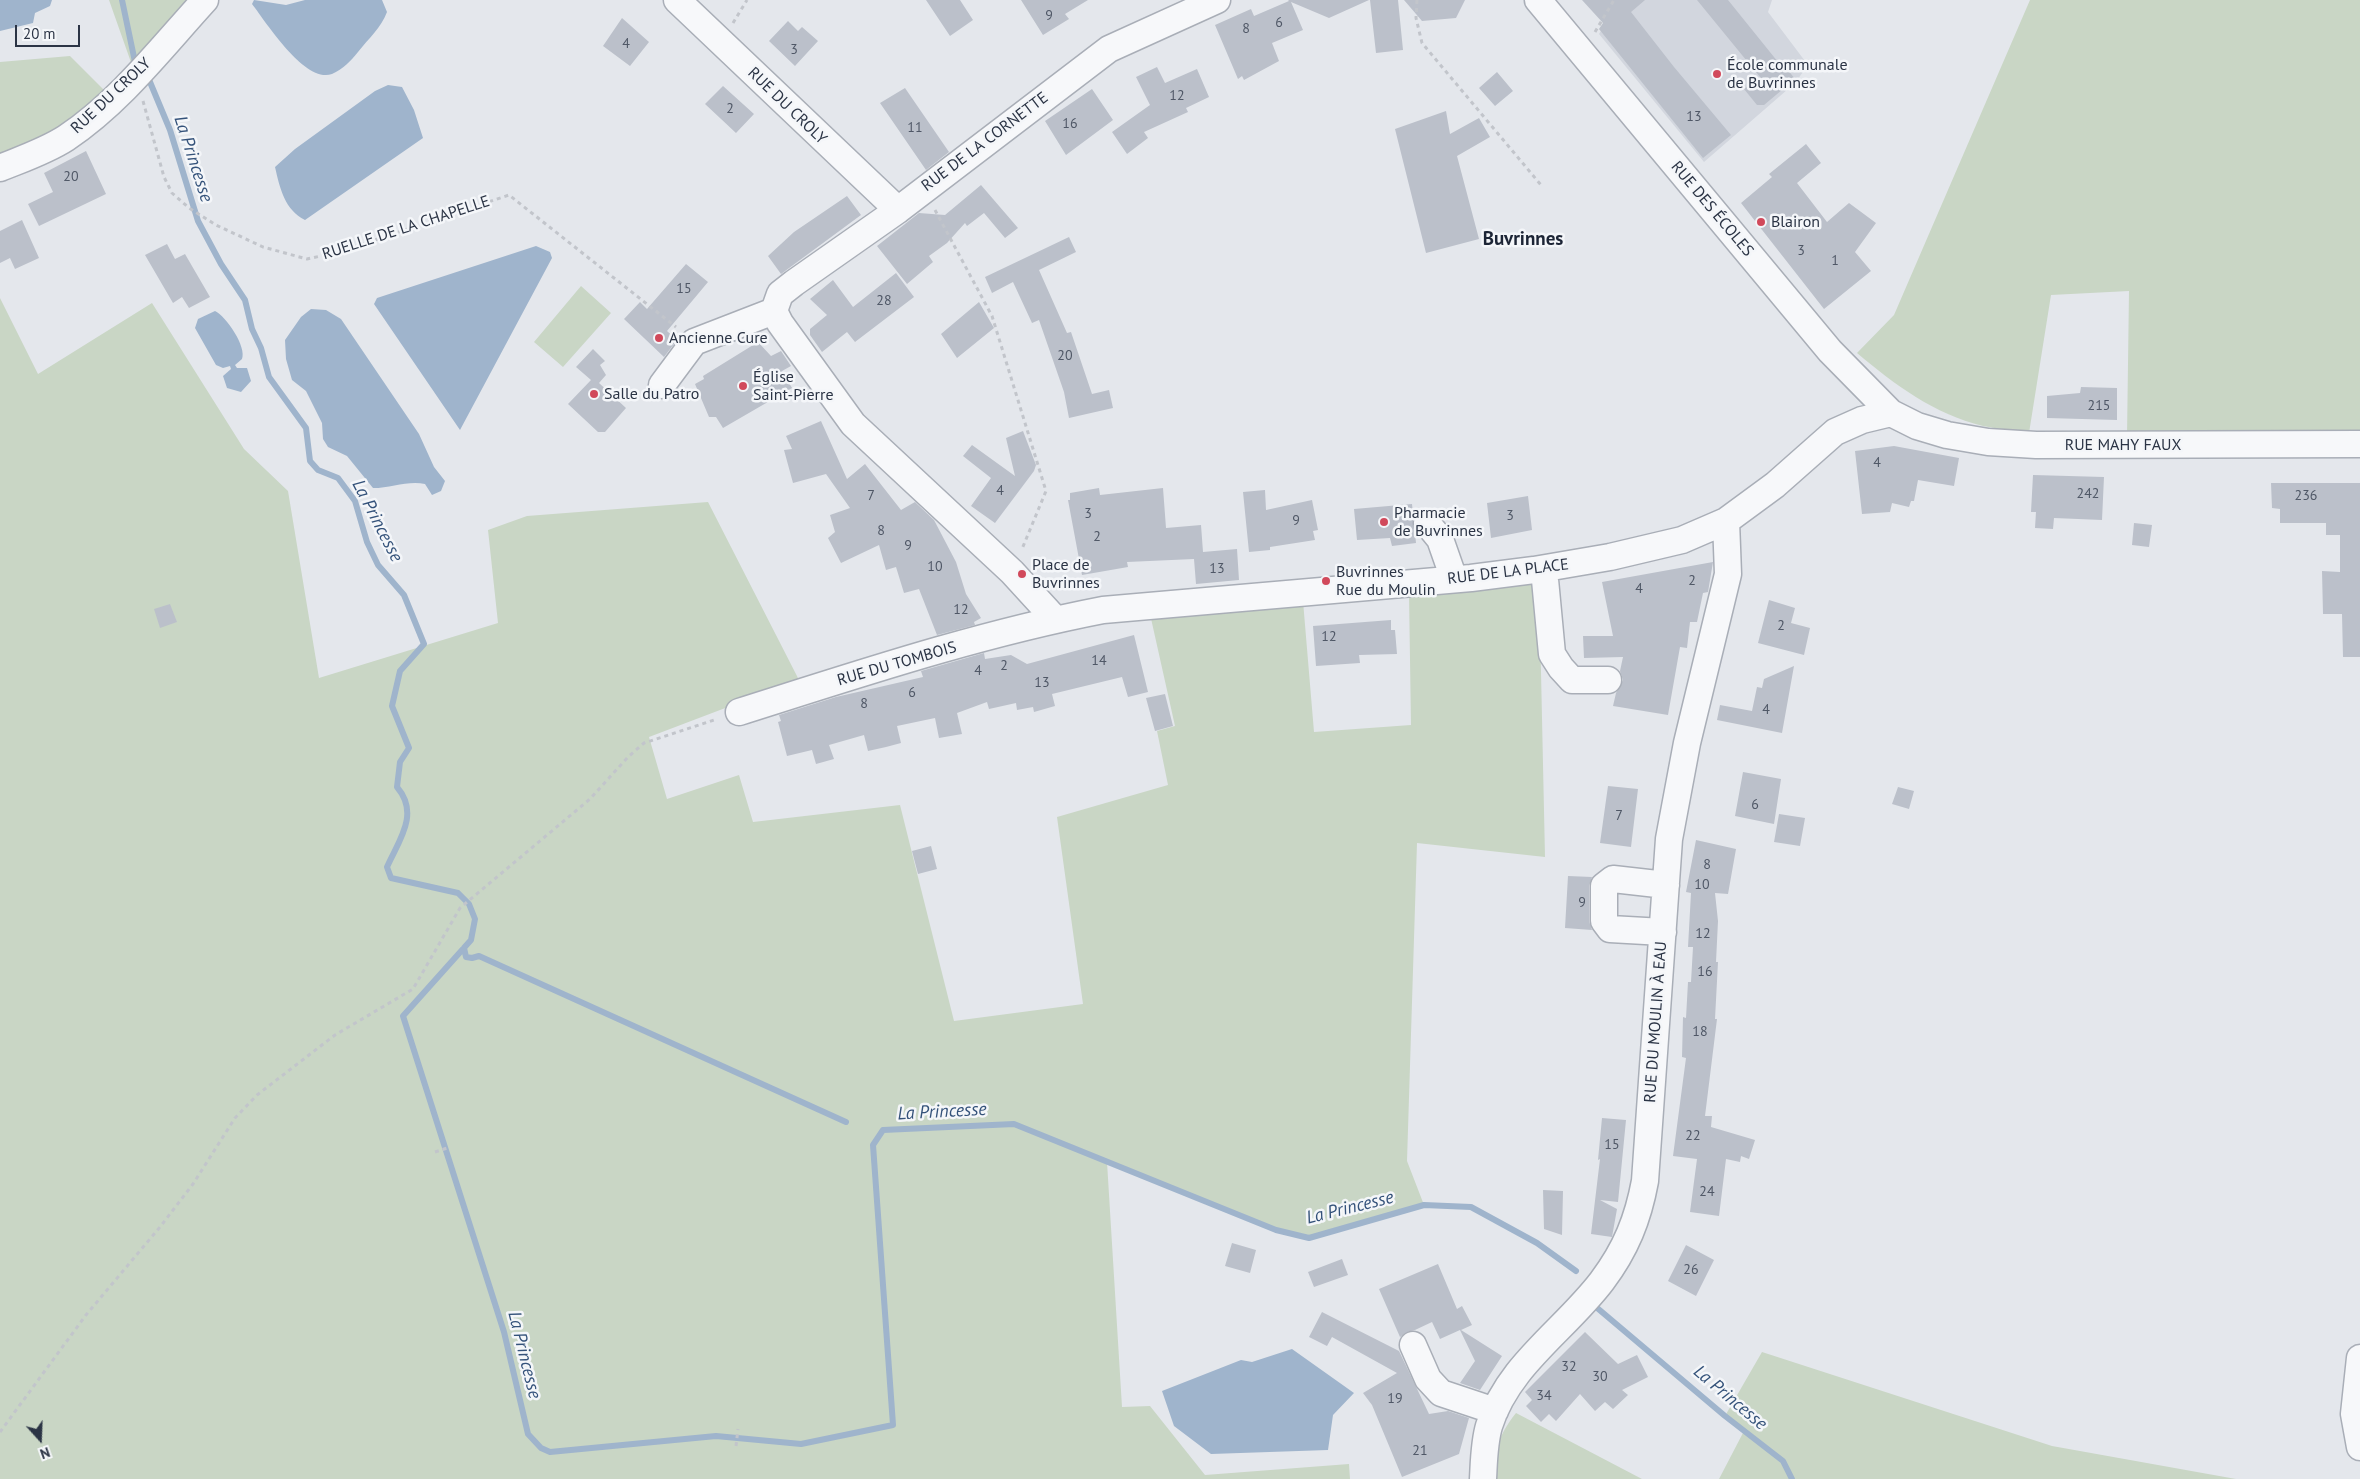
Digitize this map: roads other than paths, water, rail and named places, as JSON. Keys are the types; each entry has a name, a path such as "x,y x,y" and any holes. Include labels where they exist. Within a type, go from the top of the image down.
{"street":[{"name":"RUE DU CROLY","path":"0,168 42,151 66,138 130,83 205,0"},
{"name":"RUE DU CROLY","path":"677,0 898,210"},
{"name":"RUE DE LA CORNETTE","path":"774,311 780,294 898,210 1109,50 1217,0"},
{"name":"RUE DES ÉCOLES","path":"1538,0 1830,351 1891,413"},
{"path":"662,385 694,342 774,311 780,323 853,424 1012,572 1055,619"},
{"name":"RUE MAHY FAUX","path":"1891,413 1918,426 1947,435 1988,442 2027,444 2360,444"},
{"name":"RUE DE LA PLACE","path":"1055,619 1103,610 1454,579 1544,569 1610,557 1682,540 1726,521 1775,485 1835,432 1862,420 1891,413"},
{"name":"RUE DU MOULIN À EAU","path":"1483,1479 1485,1445 1495,1411 1516,1375 1602,1282 1625,1247 1639,1214 1645,1181 1669,839 1687,743 1728,574 1726,521"},
{"path":"1427,523 1440,539 1454,579"},
{"path":"1544,569 1552,654 1572,680 1608,680"},
{"name":"RUE DU TOMBOIS","path":"739,712 862,673 1055,619"},
{"path":"1663,932 1610,929 1604,921 1604,886 1613,879 1666,885"},
{"path":"1413,1345 1428,1378 1441,1393 1495,1411"},
{"path":"2360,1358 2354,1414 2360,1447"}],"water":[{"path":"0,0 52,0 50,6 35,13 33,23 0,31"},
{"path":"254,0 286,5 305,0 382,0 387,12 378,28 350,62 332,74 321,75 310,70 287,50 252,4"},
{"path":"388,85 402,87 414,110 423,138 305,220 298,216 284,198 275,167 295,149 375,91"},
{"path":"536,246 550,252 552,258 460,430 374,304 377,298"},
{"path":"311,309 326,310 341,319 419,434 434,467 445,481 441,491 432,495 425,484 419,483 373,488 347,456 328,447 323,439 322,423 306,391 292,380 286,359 285,340 301,317"},
{"path":"215,311 230,325 239,340 243,354 242,359 235,365 237,368 247,368 251,381 241,392 227,388 223,376 231,369 230,366 223,368 216,365 195,328 198,319"},
{"path":"1292,1349 1354,1393 1333,1415 1328,1450 1211,1454 1174,1426 1162,1391 1241,1360 1252,1362"}],"waterway":[{"name":"La Princesse","path":"122,0 135,62"},
{"name":"La Princesse","path":"145,76 150,82 170,130 198,221 221,264 245,300 252,329 261,348 269,377 306,428 310,461 318,470 338,478 355,501 367,542 378,565 404,595 424,644 400,671 392,706 409,748 400,762 397,787 404,797 407,817 402,837 387,867 391,878 458,893 469,904 475,919 471,940 403,1016 504,1332 528,1434 541,1448 550,1452 716,1436 801,1444 893,1425 873,1145 883,1130 1014,1124 1276,1230 1309,1238 1424,1205 1471,1207 1537,1243 1576,1271"},
{"path":"464,948 466,957 479,956 846,1122"},
{"name":"La Princesse","path":"1596,1307 1725,1416 1783,1461 1792,1479"}],"place":[{"name":"École communale de Buvrinnes","path":"1717,74"},
{"name":"Blairon","path":"1761,222"},
{"name":"Ancienne Cure","path":"659,338"},
{"name":"Église Saint-Pierre","path":"743,386"},
{"name":"Salle du Patro","path":"594,394"},
{"name":"Pharmacie de Buvrinnes","path":"1384,522"},
{"name":"Place de Buvrinnes","path":"1022,574"},
{"name":"Buvrinnes Rue du Moulin","path":"1326,581"}],"district":[{"name":"Buvrinnes","path":"1523,240"}]}
